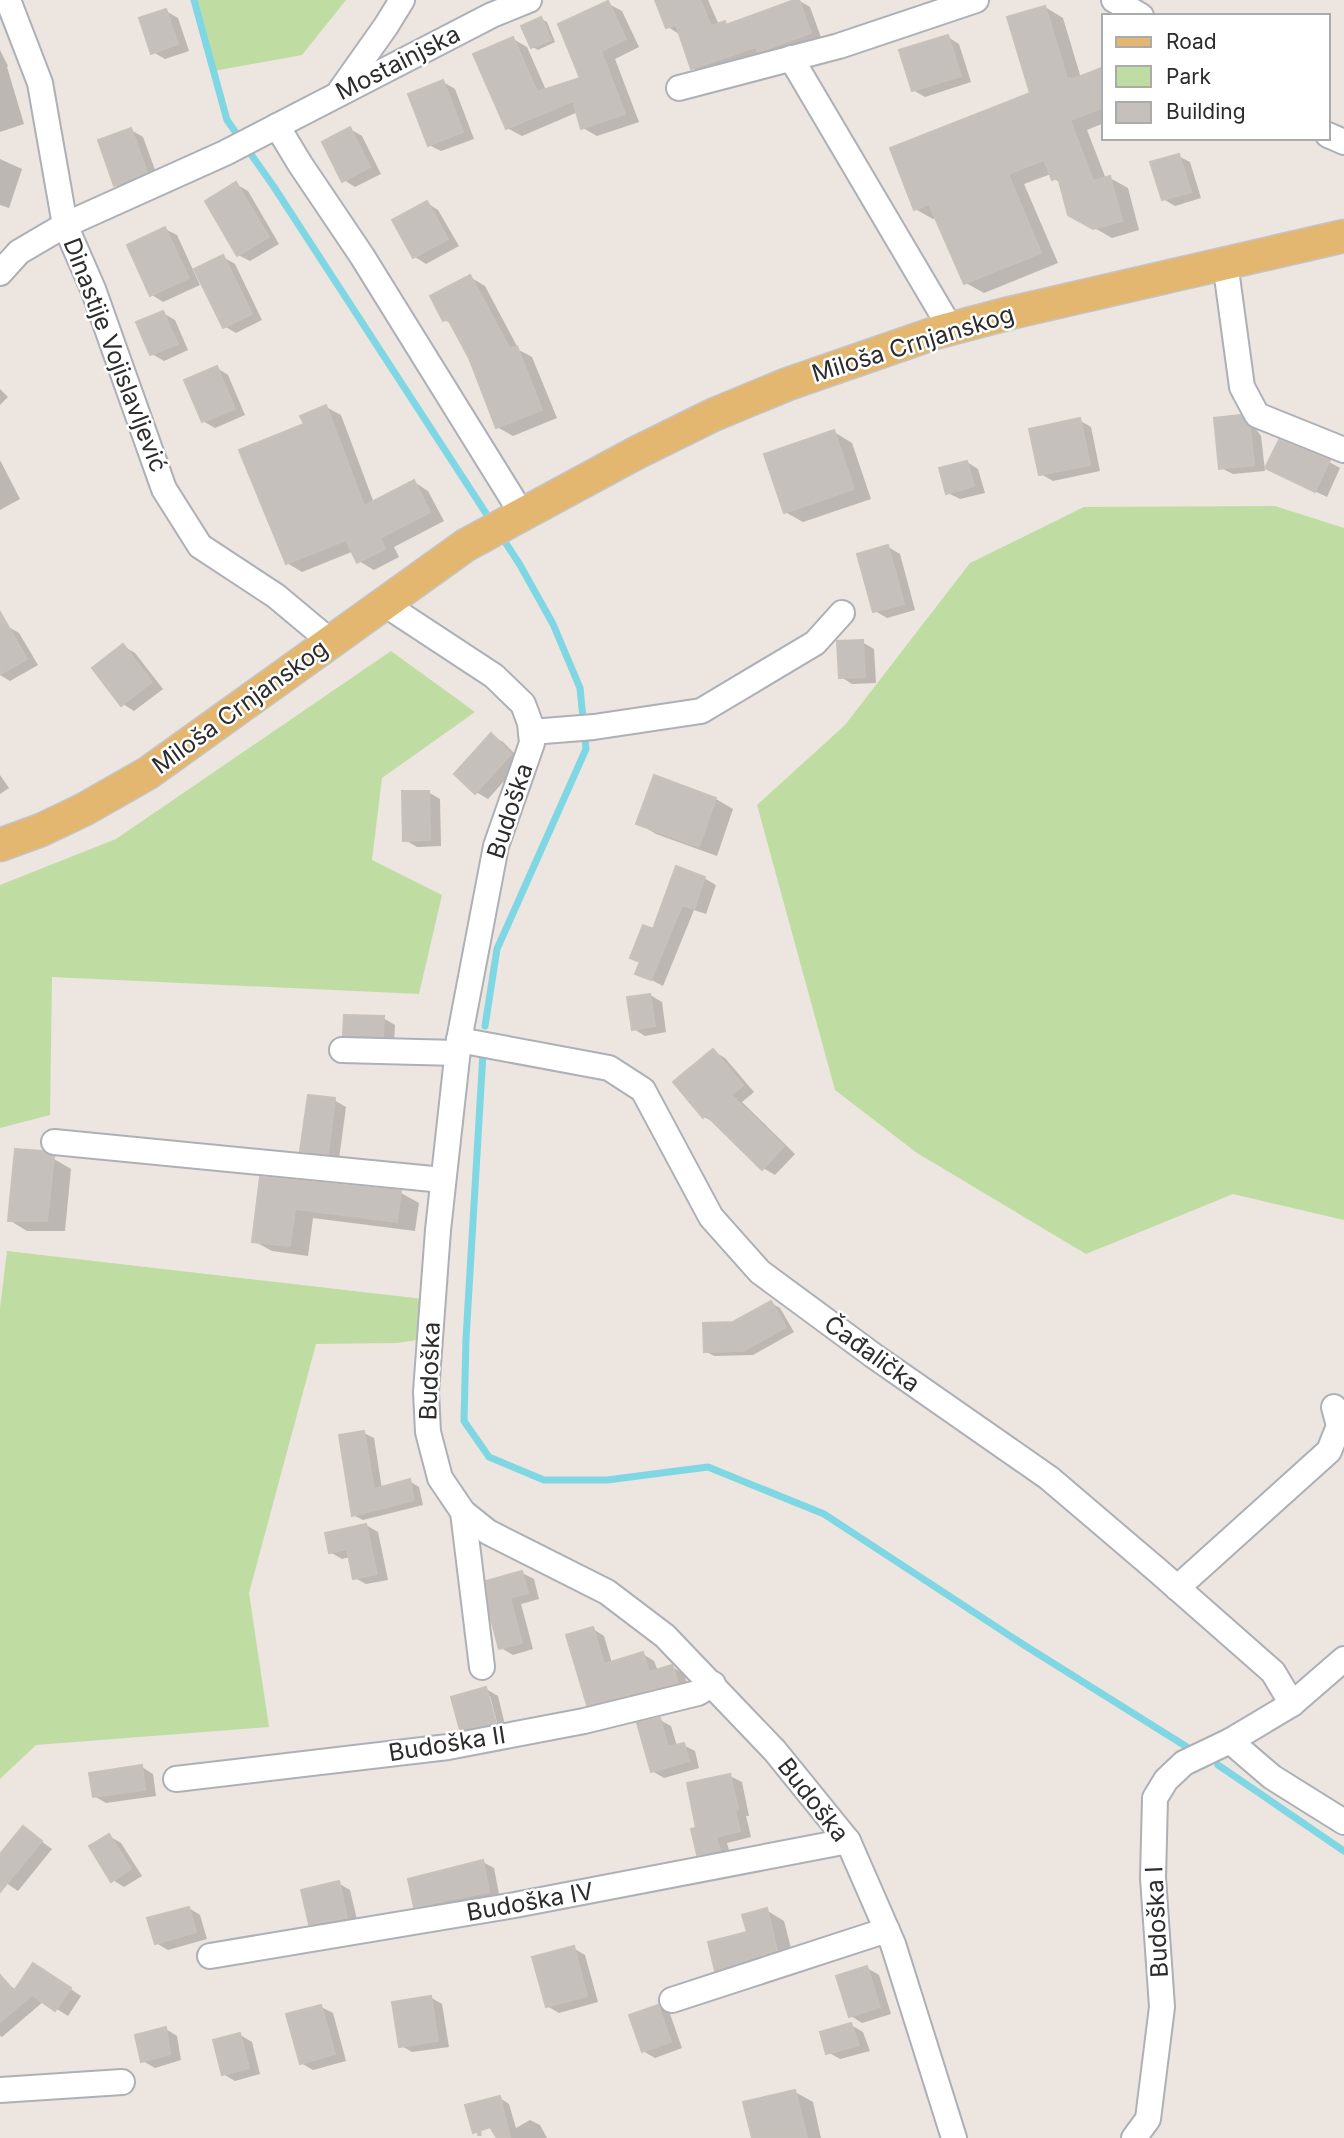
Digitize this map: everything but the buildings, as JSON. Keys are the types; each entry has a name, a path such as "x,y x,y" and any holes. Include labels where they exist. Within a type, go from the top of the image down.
{"main road":[{"name":"Miloša Crnjanskog","path":"0,845 41,830 137,780 466,545 636,453 713,415 788,384 951,329 1225,262 1344,236"}],"street":[{"name":"Dinastije Vojislavljević","path":"8,0 40,83 65,225 93,289 164,489 200,547 275,596 331,642"},
{"path":"337,94 402,0"},
{"name":"Mostainjska","path":"65,225 225,153 492,15 529,0"},
{"path":"679,88 839,46 976,0"},
{"path":"1128,8 1153,0"},
{"path":"791,58 951,329"},
{"path":"272,128 300,164 362,256 514,519"},
{"path":"0,273 19,252 65,225"},
{"path":"1225,262 1242,387 1257,415 1344,450"},
{"name":"Budoška","path":"383,603 494,676 523,704 532,743 496,846 458,1046 443,1180 426,1392 429,1433 440,1478 463,1512 488,1532 607,1592 665,1636 775,1751 848,1841 894,1944 954,2138"},
{"path":"531,732 594,727 701,711 815,643 842,612"},
{"name":"Čađalička","path":"342,1050 458,1046 609,1068 643,1090 711,1217 760,1272 874,1356 1049,1478 1273,1672 1292,1704"},
{"path":"54,1142 443,1180"},
{"path":"1177,1588 1329,1451 1339,1426 1334,1407"},
{"path":"463,1512 482,1667"},
{"path":"1344,1659 1292,1704 1230,1741 1272,1777 1344,1822"},
{"name":"Budoška II","path":"176,1779 448,1747 597,1718 698,1693 713,1684"},
{"name":"Budoška I","path":"1134,2138 1148,2119 1162,2007 1153,1878 1156,1798 1166,1780 1184,1763 1230,1741"},
{"name":"Budoška IV","path":"210,1956 515,1905 848,1841"},
{"path":"672,2000 887,1930"},
{"path":"0,2090 122,2082"}],"path":[{"path":"479,2131 480,2138"}],"green space":[{"path":"194,0 346,0 302,55 214,71"},
{"path":"1275,506 1344,528 1344,1220 1233,1194 1086,1254 917,1153 835,1090 757,805 845,725 970,563 1084,507"},
{"path":"391,651 475,712 382,778 372,860 442,895 419,994 52,977 50,1115 0,1128 0,885 116,839"},
{"path":"7,1251 432,1300 430,1338 397,1343 316,1344 249,1593 269,1727 36,1745 0,1779 0,1308"}],"waterway":[{"path":"194,0 227,120 274,187 491,521"},
{"path":"485,1026 497,949 586,749 580,688 553,624 500,534"},
{"path":"483,1053 466,1339 464,1421 489,1457 544,1480 607,1480 708,1467 824,1514 1024,1645 1187,1747"},
{"path":"1218,1765 1344,1851"}]}
